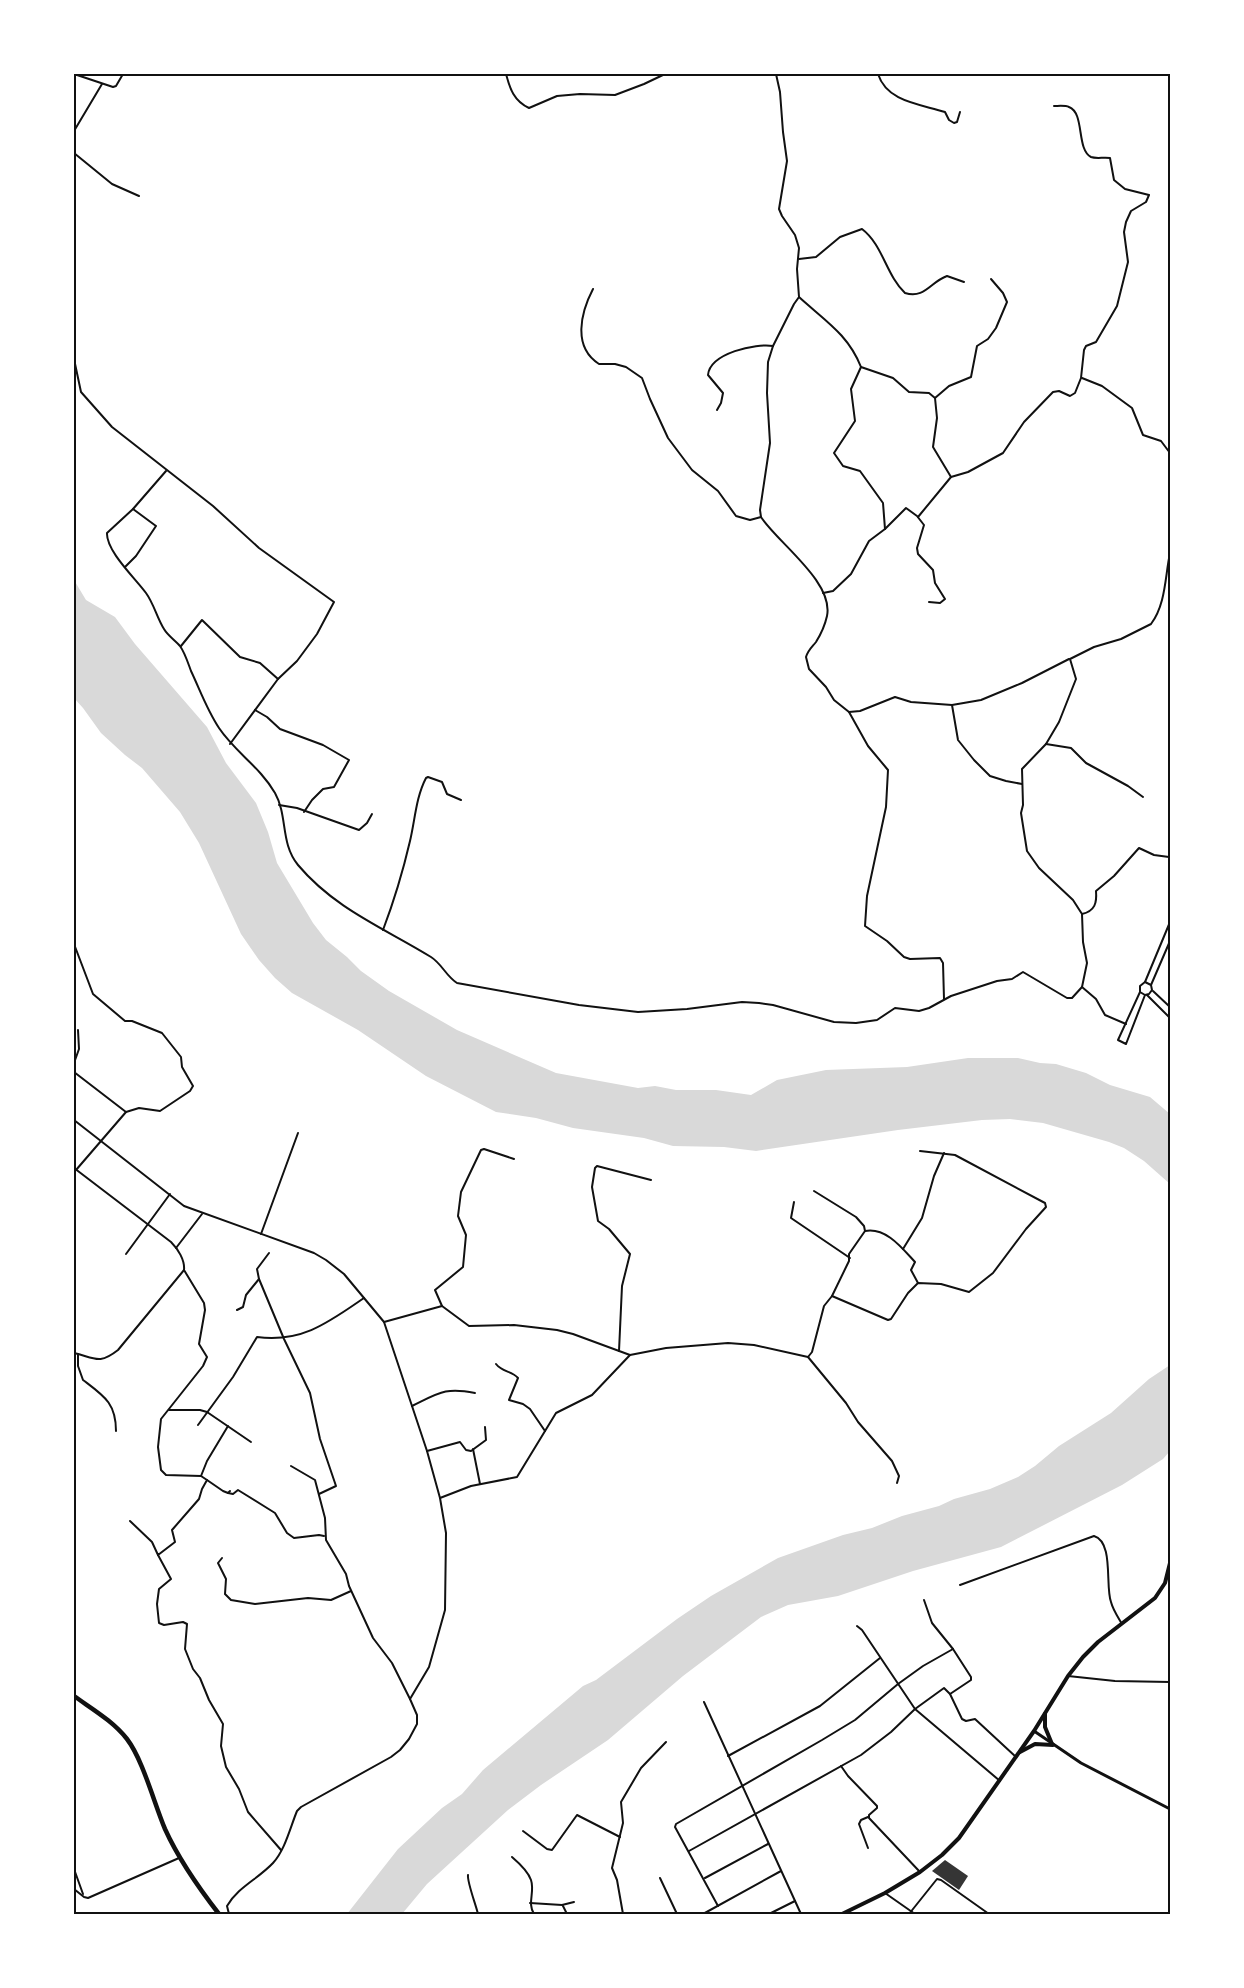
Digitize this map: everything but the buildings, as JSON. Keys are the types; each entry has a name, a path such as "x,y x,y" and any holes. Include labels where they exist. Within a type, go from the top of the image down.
{"highway":[{"path":"74,1696 106,1719 128,1740 137,1755 179,1858 219,1914"}],"main road":[{"path":"842,1914 885,1893 920,1872 959,1838 1020,1752 1068,1676 1091,1648 1159,1593 1165,1583 1170,1563"},
{"path":"1020,1752 1035,1744 1053,1745 1045,1727 1045,1714"}],"street":[{"path":"74,74 113,87 123,74"},
{"path":"506,74 514,96 529,108 557,96 615,95 665,74"},
{"path":"776,74 787,161 780,209 795,235 799,248 797,269 799,297 773,346 768,362 770,443 760,510 761,517 813,577 823,593 828,611 826,620 816,641 807,652 806,663 834,700 849,712 868,746 886,767 888,776 886,807 867,896 864,926 887,941 904,957 910,959 940,958 943,963 944,999"},
{"path":"878,74 883,85 899,98 945,112 949,120 954,123 957,122 960,112"},
{"path":"74,131 102,84"},
{"path":"918,517 951,477 965,473 1003,453 1024,422 1053,392 1059,391 1073,395 1077,391 1084,350 1086,346 1096,342 1117,306 1128,262 1124,232 1126,222 1131,211 1146,202 1149,197 1146,193 1125,189 1114,180 1110,158 1093,158 1087,153 1076,115 1072,109 1054,106"},
{"path":"74,153 112,184 139,196"},
{"path":"799,259 816,257 840,237 862,229 874,242 885,266 905,293 916,296 921,294 937,280 947,276 963,282"},
{"path":"935,398 949,386 971,377 977,346 988,339 997,327 1007,302 1003,293 991,279"},
{"path":"593,289 587,300 580,331 591,357 598,364 615,364 626,367 642,378 668,438 692,470 716,488 736,516 750,520 761,517"},
{"path":"799,297 833,325 855,353 861,367 893,378 909,392 929,393 935,398 937,418 933,447 951,477"},
{"path":"717,410 723,393 708,375 710,367 738,349 762,345 773,346"},
{"path":"74,359 83,395 114,429 213,506 259,548 334,602 297,661 278,680 230,744"},
{"path":"861,367 851,387 855,421 843,436 834,453 843,466 860,471 883,503 885,529"},
{"path":"1081,378 1102,386 1132,408 1140,432 1146,437 1161,441 1170,453"},
{"path":"166,471 106,536 125,567 147,594 165,630 181,647 211,714 230,744 256,768 274,793 279,805 286,843 298,865 338,903 433,958 457,983 579,1005 638,1012 742,1002 773,1005 834,1022 856,1023 878,1020 895,1008 919,1011 929,1008 944,999 997,981 1012,979 1023,972 1067,998 1072,998 1082,987 1087,963 1083,942 1082,914 1073,900 1039,868 1027,851 1021,821 1022,769 1046,744 1059,722 1075,683 1075,673 1070,658"},
{"path":"823,593 833,591 851,574 868,541 885,529 906,508 918,517 924,527 917,548 918,554 933,570 936,585 945,599 940,603 929,602"},
{"path":"125,567 136,556 156,526 133,509"},
{"path":"849,712 861,711 895,697 911,702 952,705 985,699 1094,647 1121,639 1151,624 1158,613 1170,553"},
{"path":"1165,586 1170,588"},
{"path":"181,647 202,620 240,657 260,663 278,680"},
{"path":"952,705 958,740 974,760 990,776 1022,784"},
{"path":"255,711 267,717 280,729 323,746 349,760 334,787 324,789 312,800 304,812"},
{"path":"1046,744 1071,748 1087,764 1128,786 1143,797"},
{"path":"383,930 393,904 411,840 420,793 426,778 442,782 447,794 461,800"},
{"path":"279,805 359,830 368,823 372,814"},
{"path":"1082,914 1093,909 1097,903 1096,891 1114,876 1139,848 1154,855 1169,857"},
{"path":"1152,990 1146,995 1126,1044 1118,1040 1170,922"},
{"path":"1170,941 1151,985 1152,990 1170,1007"},
{"path":"74,944 94,996 125,1021 132,1021 162,1033 181,1057 182,1067 193,1083 190,1091 163,1110 156,1112 139,1108 126,1112 75,1169 176,1248 184,1263 184,1270 204,1303 205,1310 199,1344 207,1357 203,1366 161,1419 158,1447 161,1470 166,1475 201,1476 223,1491 233,1494 238,1490 275,1513 291,1536 297,1538 319,1535 325,1537"},
{"path":"1145,982 1151,985"},
{"path":"1082,987 1096,999 1105,1015 1126,1024"},
{"path":"1140,992 1170,1018"},
{"path":"74,1063 79,1049 78,1029"},
{"path":"74,1072 126,1112"},
{"path":"74,1120 184,1206 314,1253 326,1260 344,1274 384,1322 427,1451 440,1498 446,1533 445,1610 429,1667 410,1699"},
{"path":"261,1234 298,1132"},
{"path":"514,1159 484,1149 462,1188 458,1216 466,1235 463,1268 435,1290 442,1306 469,1326 514,1325 557,1330 630,1355 666,1348 728,1343 754,1345 808,1357 828,1380 858,1422 892,1461 899,1476 897,1484"},
{"path":"832,1296 890,1320 899,1310 908,1293 918,1283 941,1284 967,1292 972,1291 993,1273 1026,1229 1046,1207 1045,1203 1030,1194 962,1158 944,1153 920,1151"},
{"path":"903,1248 922,1218 933,1176 944,1153"},
{"path":"619,1351 622,1286 630,1254 609,1229 598,1221 592,1180 597,1166 651,1180"},
{"path":"808,1357 812,1352 824,1306 832,1296 849,1254 864,1231 864,1226 856,1217 814,1191"},
{"path":"126,1254 170,1194"},
{"path":"795,1202 791,1218 849,1258"},
{"path":"176,1248 203,1213"},
{"path":"864,1231 875,1230 885,1234 903,1248 915,1262 911,1270 918,1283"},
{"path":"269,1253 257,1269 259,1279 310,1393 320,1439 336,1486 319,1494"},
{"path":"74,1353 101,1360 118,1350 184,1270"},
{"path":"237,1310 243,1307 246,1295 259,1279"},
{"path":"198,1425 242,1363 257,1337 284,1339 304,1334 364,1298"},
{"path":"384,1322 442,1306"},
{"path":"78,1354 78,1366 83,1380 110,1402 116,1418 116,1431"},
{"path":"440,1498 461,1489 517,1477 558,1412 592,1395 630,1355"},
{"path":"496,1364 500,1369 518,1378 509,1400 523,1404 530,1409 545,1431"},
{"path":"412,1406 447,1390 475,1393"},
{"path":"169,1410 207,1412 251,1442"},
{"path":"201,1476 207,1461 228,1426"},
{"path":"427,1451 460,1442 468,1451 473,1449 486,1440 485,1427"},
{"path":"473,1449 480,1484"},
{"path":"229,1914 227,1906 232,1898 273,1863 281,1850 297,1811 391,1757 409,1739 417,1724 417,1716 410,1699 392,1663 374,1639 351,1592 346,1574 325,1537 326,1518 314,1478 291,1466"},
{"path":"158,1555 175,1542 172,1530 199,1499 207,1480"},
{"path":"130,1521 152,1542 171,1579 159,1589 157,1604 159,1623 164,1626 183,1622 187,1624 185,1647 223,1724 221,1746 226,1767 239,1789 245,1808 281,1850"},
{"path":"960,1585 1094,1536 1103,1541 1106,1546 1110,1602 1122,1624"},
{"path":"222,1558 218,1563 225,1579 225,1594 231,1600 255,1604 308,1598 331,1600 351,1592"},
{"path":"924,1600 932,1623 953,1649 971,1678 950,1694"},
{"path":"856,1626 862,1630 915,1709 1000,1781"},
{"path":"718,1906 675,1825 855,1720 898,1683 953,1649"},
{"path":"728,1756 820,1706 880,1658"},
{"path":"1068,1676 1115,1681 1170,1682"},
{"path":"689,1851 861,1755 891,1732 915,1709 944,1688 950,1694 962,1719 966,1721 975,1719 1016,1757"},
{"path":"704,1702 801,1914"},
{"path":"1034,1731 1081,1763 1170,1809"},
{"path":"623,1914 617,1880 612,1868 623,1823 622,1799 641,1768 666,1742"},
{"path":"841,1766 877,1806 859,1824 867,1848"},
{"path":"523,1831 547,1849 552,1850 577,1815 620,1837"},
{"path":"868,1817 920,1872"},
{"path":"704,1878 768,1844"},
{"path":"512,1857 524,1868 531,1881 530,1903 534,1914"},
{"path":"74,1889 84,1897 93,1896 179,1858"},
{"path":"74,1869 84,1897"},
{"path":"703,1914 781,1871"},
{"path":"468,1875 467,1881 478,1914"},
{"path":"660,1878 677,1914"},
{"path":"910,1913 937,1879 989,1914"},
{"path":"885,1893 910,1913 915,1914"},
{"path":"769,1914 795,1901"},
{"path":"530,1903 562,1905 574,1902"},
{"path":"562,1905 567,1914"}],"shaded area":[{"path":"74,580 86,600 115,617 135,644 207,727 226,763 256,803 277,863 313,923 326,940 361,971 389,991 457,1030 556,1073 638,1088 655,1086 676,1090 716,1090 751,1095 777,1080 826,1070 907,1067 968,1058 1018,1058 1056,1064 1086,1073 1110,1085 1150,1097 1170,1114 1170,1184 1144,1161 1124,1148 1043,1123 1010,1119 982,1120 756,1151 724,1147 673,1146 644,1138 573,1128 536,1118 496,1112 426,1076 358,1030 292,993 259,960 241,934 199,843 180,812 142,768 101,733 74,698"},
{"path":"1170,1365 1170,1451 1163,1459 1122,1485 1001,1547 913,1571 838,1596 788,1605 761,1617 683,1676 608,1740 508,1810 427,1884 402,1914 347,1914 398,1849 442,1808 462,1794 483,1770 583,1686 596,1680 711,1596 778,1558 990,1489 1018,1477 1059,1446 1111,1413 1149,1379"}]}
